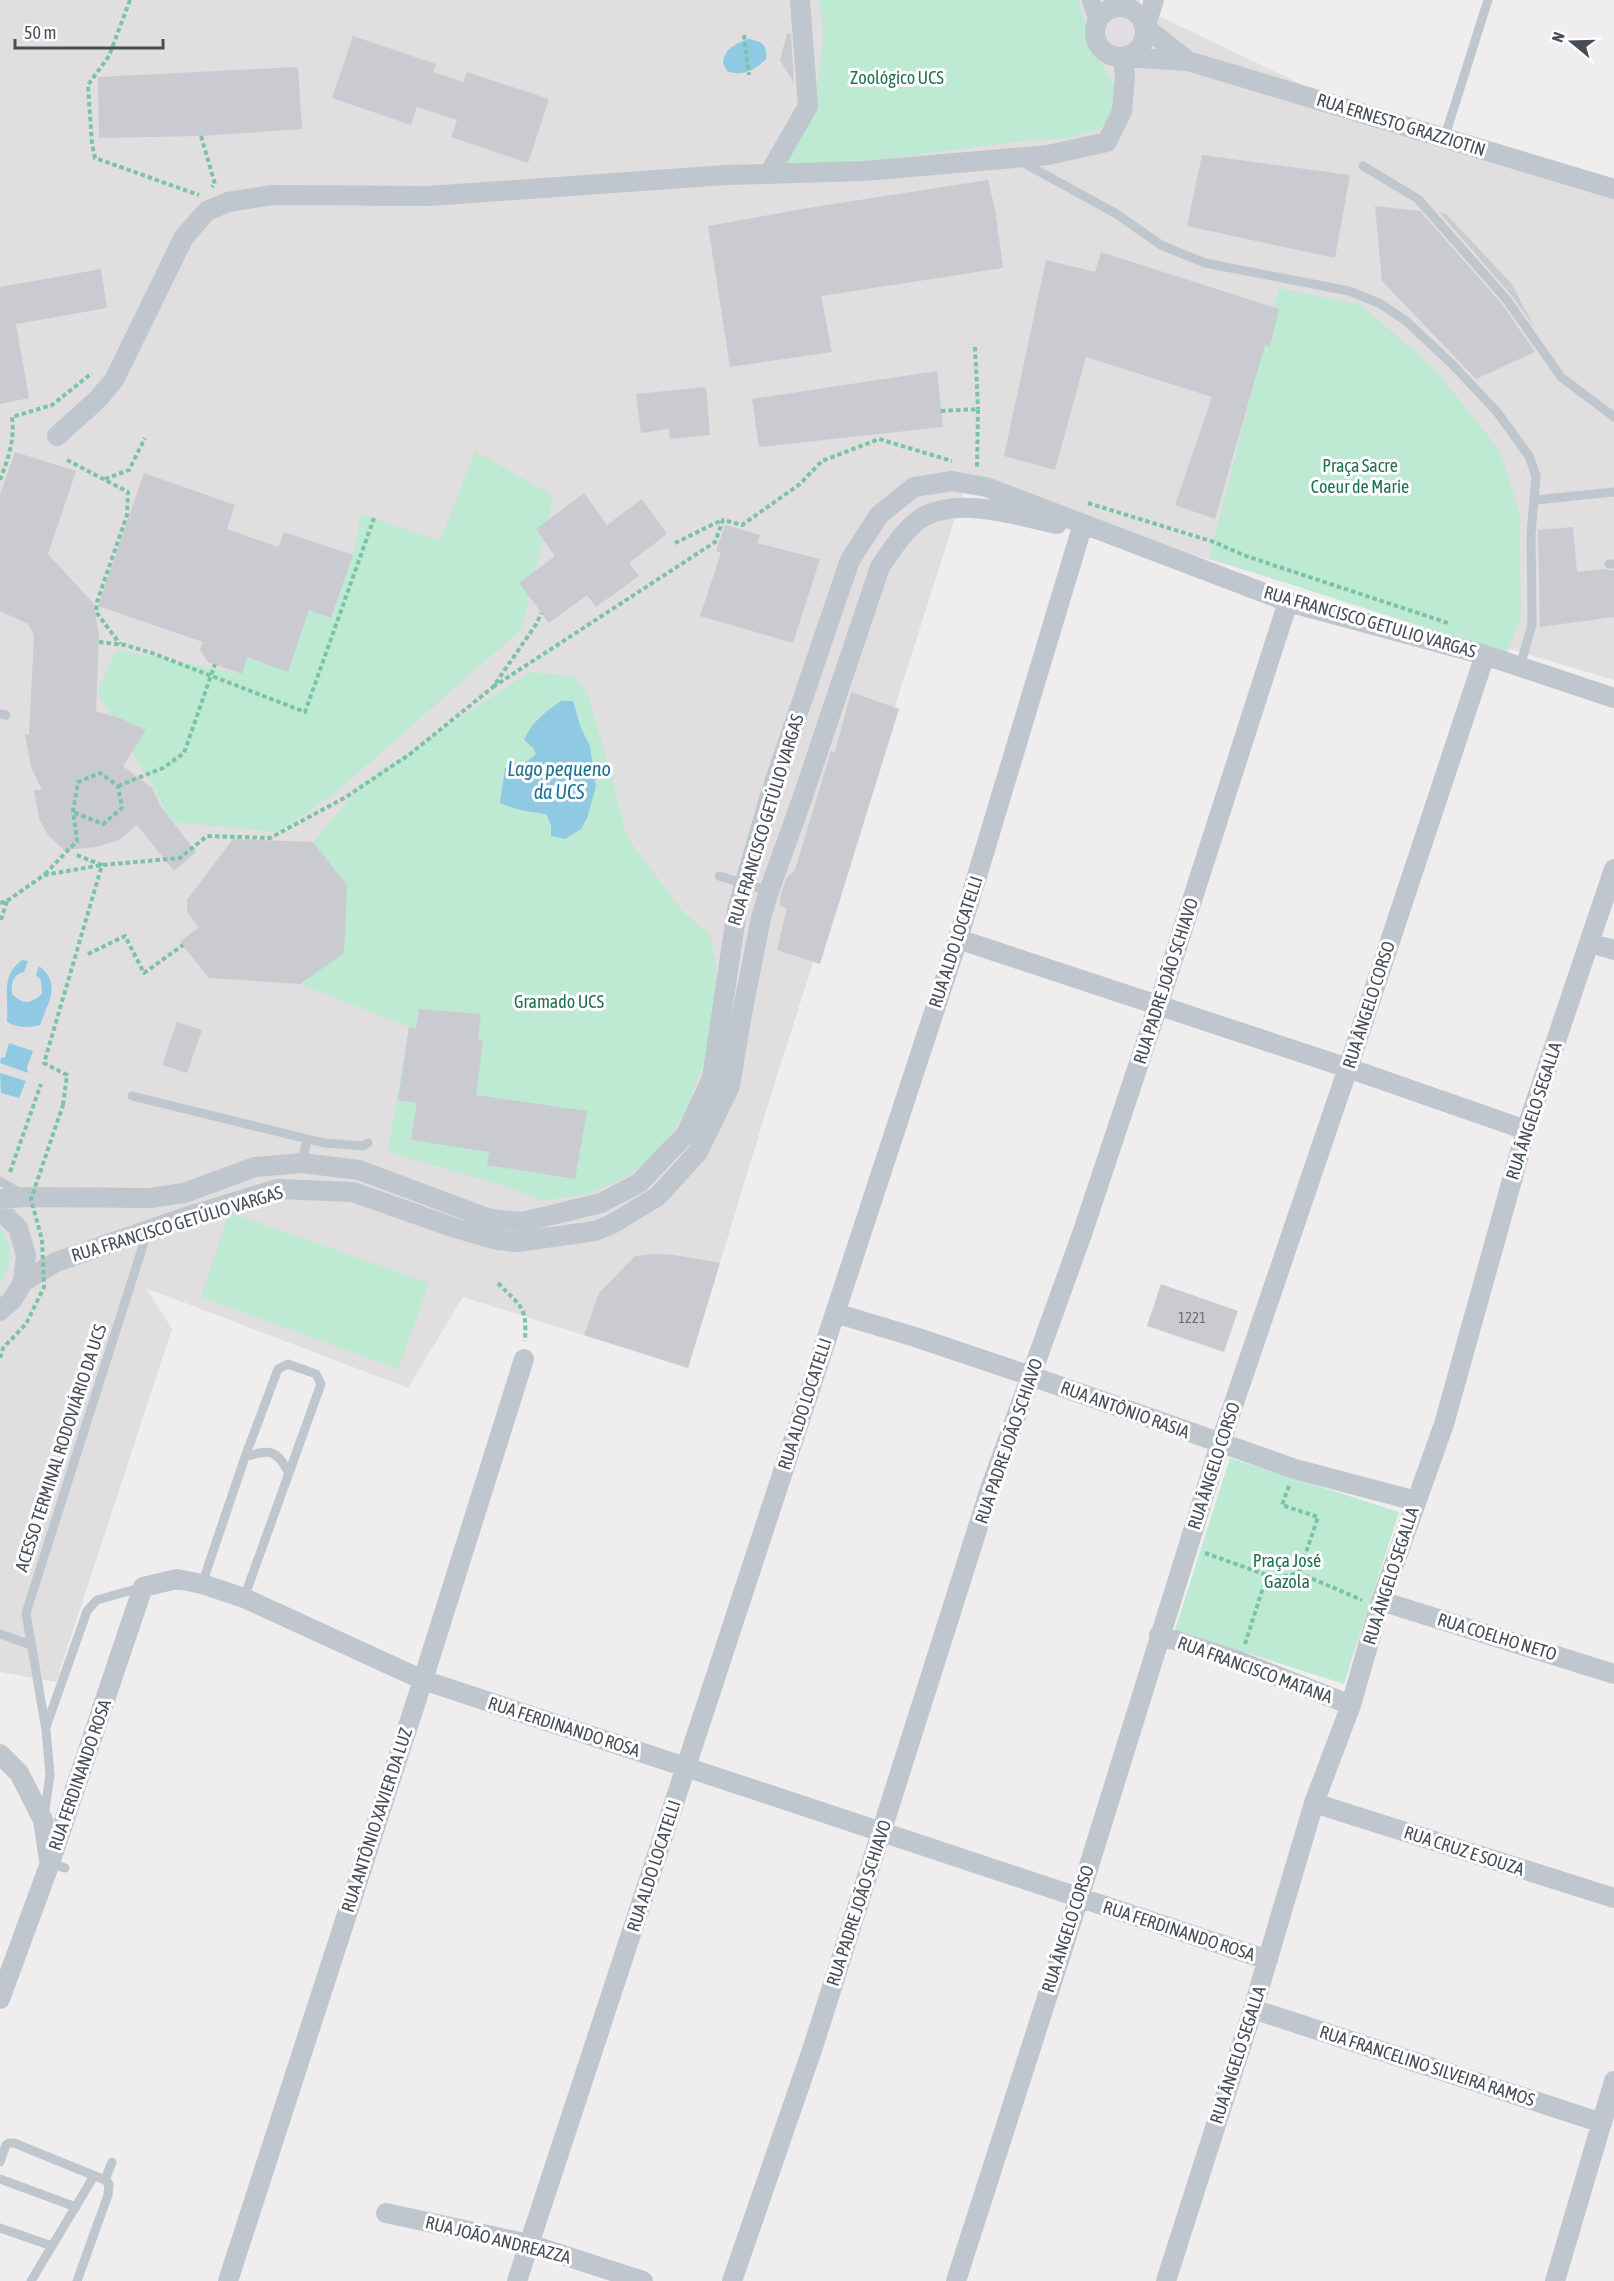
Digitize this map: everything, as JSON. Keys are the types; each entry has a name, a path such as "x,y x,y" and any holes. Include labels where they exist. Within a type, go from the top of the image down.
{"street":[{"path":"770,174 808,106 800,0"},
{"path":"57,436 98,399 114,380 184,237 207,211 228,202 273,195 429,196 552,186 864,171 1048,155 1107,142 1122,111 1125,76 1123,57 1138,50 1145,35 1145,27 1154,0"},
{"name":"RUA ERNESTO GRAZZIOTIN","path":"1188,61 1145,27 1136,13 1130,9 1103,11 1097,41 1101,48 1115,57 1188,61 1614,189"},
{"name":"RUA FRANCISCO GETULIO VARGAS","path":"914,487 952,481 986,487 1086,528 1288,602 1485,655 1614,698"},
{"name":"RUA FRANCISCO GETÚLIO VARGAS","path":"2,1188 27,1197 150,1198 184,1193 255,1167 302,1163 359,1170 490,1219 523,1221 601,1203 639,1183 686,1134 712,1078 732,930 771,792 850,560 879,515 914,487"},
{"name":"RUA FRANCISCO GETULIO VARGAS","path":"924,516 946,508 990,509 1086,528"},
{"name":"RUA FRANCISCO GETÚLIO VARGAS","path":"22,1282 56,1262 277,1189 353,1192 455,1228 497,1240 517,1242 596,1231 612,1224 657,1196 698,1152 730,1086 761,918 769,891 880,567 896,543 924,516"},
{"name":"RUA ALDO LOCATELLI","path":"517,2281 958,939 1086,528"},
{"name":"RUA PADRE JOÃO SCHIAVO","path":"732,2281 813,2047 990,1489 1082,1234 1288,602"},
{"name":"RUA ÂNGELO CORSO","path":"956,2281 1079,1898 1220,1444 1485,655"},
{"name":"RUA ÂNGELO SEGALLA","path":"1169,2280 1314,1803 1352,1705 1380,1604 1444,1424 1526,1130 1614,869"},
{"path":"958,939 1348,1068 1526,1130"},
{"path":"1590,943 1614,950"},
{"path":"277,1189 296,1175 302,1163"},
{"path":"0,1210 18,1228 26,1255 22,1282 13,1299 0,1311"},
{"name":"RUA ANTÔNIO RASIA","path":"835,1313 1031,1376 1295,1469 1416,1501"},
{"name":"RUA ANTÔNIO XAVIER DA LUZ","path":"228,2281 423,1680 524,1359"},
{"name":"RUA FERDINANDO ROSA","path":"0,1999 57,1866 143,1587 177,1579 202,1584 244,1599 423,1680 1268,1960"},
{"name":"RUA COELHO NETO","path":"1380,1604 1614,1674"},
{"name":"RUA FRANCISCO MATANA","path":"1159,1635 1239,1661 1352,1705"},
{"path":"0,1754 19,1773 43,1820 57,1866"},
{"name":"RUA CRUZ E SOUZA","path":"1314,1803 1614,1898"},
{"name":"RUA FRANCELINO SILVEIRA RAMOS","path":"1252,2009 1602,2123"},
{"path":"1556,2281 1614,2081"},
{"name":"RUA JOÃO ANDREAZZA","path":"387,2213 529,2244 644,2281"}],"lane":[{"name":"RUA ERNESTO GRAZZIOTIN","path":"1086,0 1103,11"},
{"path":"1444,139 1488,0"},
{"path":"1014,158 1115,213 1161,245 1183,254 1205,262 1349,291 1381,304 1406,321 1453,365 1497,412 1529,456 1536,476 1531,535 1532,625 1520,666"},
{"path":"1363,166 1418,199 1507,300 1561,376 1614,417"},
{"path":"1535,500 1614,492"},
{"path":"720,876 769,891"},
{"path":"132,1096 324,1143 363,1146 368,1143"},
{"path":"302,1163 307,1139"},
{"name":"ACESSO TERMINAL RODOVIÁRIO DA UCS","path":"43,1820 50,1775 46,1730 26,1613 148,1230"},
{"path":"202,1584 278,1369 288,1364 316,1374 321,1384 244,1599"},
{"path":"245,1457 261,1452 276,1454 281,1458 289,1473"},
{"path":"46,1730 87,1611 97,1600 143,1587"},
{"path":"0,1634 31,1645"},
{"path":"0,2162 6,2145 14,2143 105,2180 109,2184 108,2195 77,2281"},
{"path":"105,2180 112,2162"},
{"path":"31,2281 94,2176"},
{"path":"0,2179 76,2206"},
{"path":"0,2228 52,2246"}],"path":[{"path":"130,0 109,56 88,85 95,158 202,196 195,204"},
{"path":"744,35 749,75"},
{"path":"201,136 215,184 209,190"},
{"path":"975,347 978,409 977,468"},
{"path":"0,480 9,457 14,433 12,417 52,405 101,367"},
{"path":"941,411 978,409"},
{"path":"104,479 129,470 145,438"},
{"path":"675,543 723,520 742,525 800,484 822,460 879,439 955,462"},
{"path":"67,460 128,492 126,515 96,612 120,644"},
{"path":"966,465 988,472"},
{"path":"1079,500 1214,542 1246,556 1459,626"},
{"path":"99,642 120,644 152,653 211,678 305,711 374,518"},
{"path":"45,875 102,865 180,858 207,836 270,838 346,797 374,779 410,754 493,687 715,542 723,520"},
{"path":"493,687 537,623 541,613"},
{"path":"118,786 163,768 184,753 215,664"},
{"path":"0,903 7,901 45,875 77,841 73,812 78,782 100,773 118,786 122,808 103,824 73,812"},
{"path":"74,855 102,865"},
{"path":"0,1358 3,1348 26,1324 44,1287 42,1240 31,1199 63,1105 67,1075 44,1063 102,865"},
{"path":"1,920 7,901"},
{"path":"88,954 125,936 144,973 183,945"},
{"path":"2,1188 42,1084"},
{"path":"498,1283 526,1315 524,1359"},
{"path":"1295,1469 1282,1505 1318,1517 1299,1573"},
{"path":"1187,1547 1268,1575 1281,1577 1299,1573 1380,1604"},
{"path":"1239,1661 1268,1575"}],"shaded area":[{"path":"0,0 1140,0 1138,6 1372,118 1614,194 1614,680 965,487 774,1085 688,1368 463,1297 408,1388 146,1288 172,1329 56,1682 0,1672"}],"green space":[{"name":"Zoológico UCS","path":"818,0 1079,0 1084,20 1098,46 1105,72 1114,84 1116,107 1111,125 1069,138 1022,141 828,166 779,168 805,121 817,80 823,39"},
{"name":"Praça Sacre Coeur de Marie","path":"1279,288 1361,305 1433,367 1500,451 1519,512 1521,615 1507,654 1209,558"},
{"path":"475,451 553,496 522,629 336,792 278,832 173,822 97,691 117,650 241,674 247,657 288,671 309,610 332,617 353,555 361,514 440,541"},
{"name":"Gramado UCS","path":"529,672 573,676 586,690 627,837 684,913 710,934 717,973 707,1055 685,1112 656,1156 623,1179 588,1194 541,1201 508,1187 388,1152 409,1027 300,984 313,842 363,783"},
{"path":"229,1212 429,1283 398,1369 201,1297"},
{"path":"0,1228 8,1240 10,1255 7,1270 0,1283"},
{"name":"Praça José Gazola","path":"1230,1458 1399,1512 1344,1684 1175,1630"}],"water":[{"path":"749,39 763,44 766,59 743,73 727,71 723,63 728,50"},
{"name":"Lago pequeno da UCS","path":"561,701 573,701 581,728 590,746 596,787 587,818 581,829 565,839 551,836 551,825 546,814 500,803 505,768 515,762 520,767 536,754 524,740 540,718"},
{"path":"22,960 28,961 24,972 13,980 12,994 16,998 27,1002 42,994 41,980 36,975 39,966 46,973 52,987 40,1025 31,1027 7,1022 8,980 15,966"},
{"path":"9,1043 33,1051 27,1067 28,1073 0,1063 1,1058 5,1057"},
{"path":"0,1073 26,1081 19,1098 1,1093"}],"building":[{"path":"787,33 791,34 794,83 780,60"},
{"path":"353,36 436,64 433,72 463,82 467,72 549,99 528,163 451,137 457,120 417,107 411,125 332,98"},
{"path":"298,67 302,129 201,136 99,138 98,77"},
{"path":"1202,155 1350,175 1335,258 1187,226"},
{"path":"988,180 995,209 1003,268 821,296 832,352 730,367 708,226"},
{"path":"1375,206 1420,211 1502,304 1535,352 1476,379 1382,281"},
{"path":"1440,213 1446,214 1511,283 1535,328 1512,296"},
{"path":"1101,252 1279,309 1270,347 1265,345 1215,519 1175,505 1212,397 1086,357 1055,470 1004,456 1046,260 1095,272"},
{"path":"101,269 107,308 16,324 29,398 0,404 0,287"},
{"path":"937,371 943,427 759,447 752,399"},
{"path":"706,387 710,435 670,439 669,429 641,433 636,394"},
{"path":"15,452 76,471 48,554 94,604 99,637 96,711 120,718 146,730 123,766 152,788 161,807 196,852 174,871 137,825 119,840 96,847 64,850 48,835 39,819 34,790 42,790 31,767 25,734 29,735 34,635 28,624 0,611 0,494"},
{"path":"144,473 235,505 227,529 278,547 284,532 353,555 331,618 309,610 288,672 247,657 242,674 208,662 200,650 203,642 98,606"},
{"path":"584,493 607,525 642,499 667,534 629,563 639,576 596,607 587,595 549,623 519,583 555,556 536,529"},
{"path":"725,525 760,535 757,543 820,559 793,643 700,616 721,553 716,551"},
{"path":"1573,527 1577,572 1604,569 1614,571 1614,617 1540,627 1538,530"},
{"path":"851,692 899,709 820,964 777,950 787,908 780,906 780,897 786,879 795,870 831,751 835,752"},
{"path":"233,839 313,842 347,885 344,953 300,984 209,978 180,942 199,927 187,912 187,900"},
{"path":"419,1009 481,1014 478,1040 483,1041 476,1095 587,1111 575,1179 487,1165 489,1152 411,1140 417,1103 398,1100 409,1027 416,1028"},
{"path":"177,1022 202,1030 187,1073 162,1065"},
{"path":"655,1254 720,1263 688,1368 584,1335 599,1293 635,1256"},
{"path":"1161,1284 1238,1311 1224,1352 1147,1326"}]}
